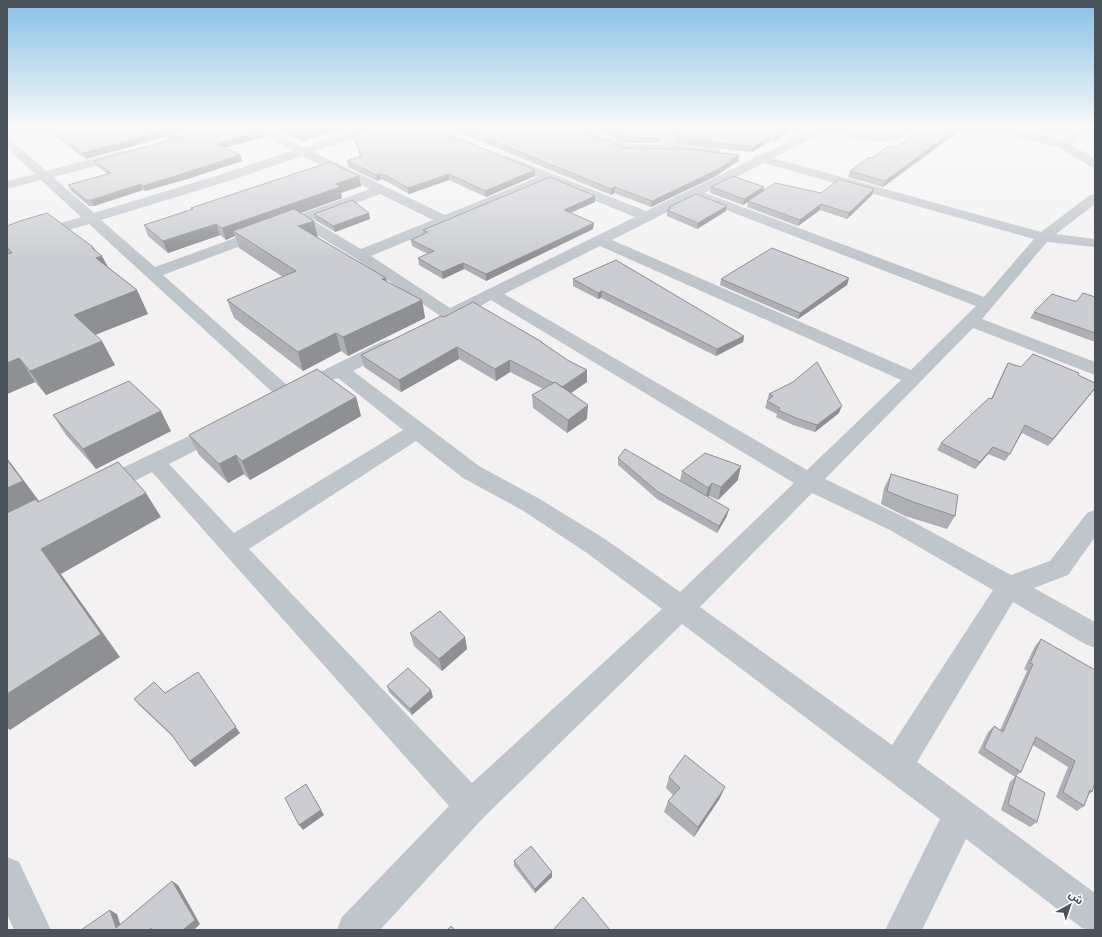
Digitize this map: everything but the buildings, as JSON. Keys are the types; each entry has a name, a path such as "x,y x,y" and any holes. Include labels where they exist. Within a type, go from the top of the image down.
{"street":[{"path":"40,172 153,273 294,393 402,339"},
{"path":"7,185 57,172"},
{"path":"7,244 239,172"},
{"path":"345,172 444,220"},
{"path":"536,172 648,217"},
{"path":"301,219 360,255 443,319 737,172"},
{"path":"809,172 1043,237 1095,243"},
{"path":"360,255 549,177"},
{"path":"153,273 382,189"},
{"path":"694,193 987,304"},
{"path":"355,930 471,806 681,608 914,378 987,304 1043,237 1095,198"},
{"path":"600,240 914,378"},
{"path":"492,294 808,481 898,524 1095,636"},
{"path":"970,321 1095,369"},
{"path":"340,370 471,472 530,504 596,546 896,766 1095,915"},
{"path":"92,493 232,424"},
{"path":"232,547 417,431"},
{"path":"155,462 471,806"},
{"path":"896,766 1009,587 1059,568 1095,519"},
{"path":"903,930 960,815"},
{"path":"7,874 33,930"}]}
